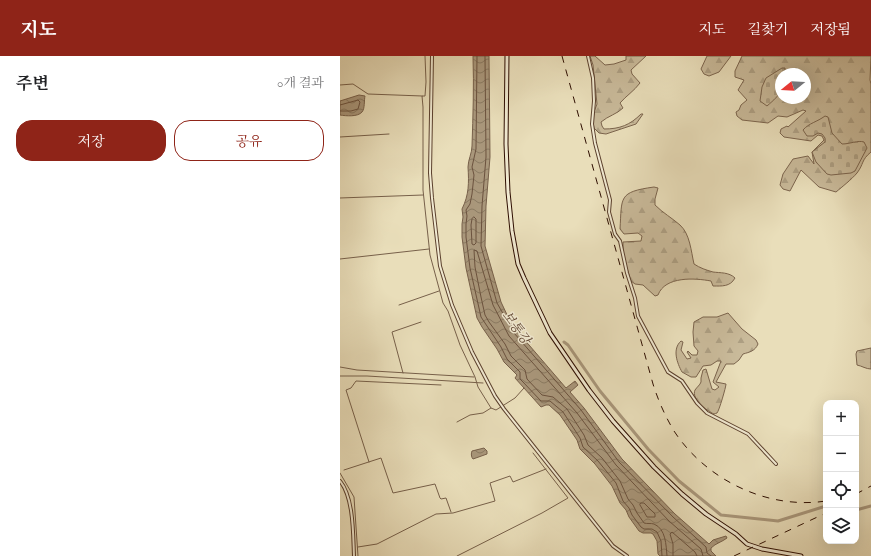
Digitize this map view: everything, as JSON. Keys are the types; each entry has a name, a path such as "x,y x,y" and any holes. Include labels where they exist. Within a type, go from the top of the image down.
{"main road":[{"path":"507,56 506,144 512,231 518,264 550,333 586,385 614,421 654,467 682,494 706,514 736,534 747,544 762,549 801,556"}],"street":[{"path":"432,56 430,173 432,198 440,266 452,305 472,352 501,405 613,546 627,556"},
{"path":"588,56 593,78 594,101 592,124 595,143 610,200 609,212 615,234 620,241 627,273 635,298 638,316 668,372 682,382 702,408 748,434 776,464"},
{"path":"340,482 346,491 350,502 354,556"}],"green space":[{"path":"590,56 595,56 605,65 626,60 626,56 646,56 631,70 632,74 640,83 620,103 623,108 601,122 604,129 615,128 629,124 643,114 636,124 606,134 599,133 594,128 594,112 597,104 593,65"},
{"path":"707,56 731,56 719,72 709,76 704,74 701,69"},
{"path":"742,56 871,56 871,152 866,157 857,173 836,192 819,187 801,170 790,191 783,189 780,185 783,174 793,159 808,156 814,164 812,152 824,140 822,136 818,135 811,141 784,137 780,133 781,129 787,126 788,127 806,111 803,110 787,117 778,116 768,123 742,120 737,116 736,112 747,100 738,90 744,80 735,77 735,71"},
{"path":"775,72 775,99 767,106 760,101 762,87 766,78"},
{"path":"825,116 828,117 832,133 842,144 864,142 867,148 855,171 851,173 827,174 816,162 812,152 825,142 825,138 822,134 818,133 813,136 807,136 803,130"},
{"path":"654,187 658,188 655,205 680,225 686,233 690,243 694,264 713,272 730,275 735,278 731,283 713,286 711,281 697,279 674,281 667,284 658,295 655,296 643,285 635,284 631,281 623,256 623,242 641,241 642,236 638,233 624,234 620,229 622,203 628,194 634,191"},
{"path":"728,313 742,329 756,340 758,344 754,350 743,354 734,364 726,364 716,382 726,384 718,411 714,414 697,401 694,393 701,382 703,370 706,369 712,389 715,390 719,387 713,382 721,361 703,366 696,377 691,377 682,372 678,364 676,352 678,344 681,341 683,342 681,350 687,359 691,358 687,352 688,351 692,355 697,355 698,351 694,346 694,322 703,317 717,317"},
{"path":"871,348 871,369 857,365 857,351"}],"water":[{"path":"473,56 489,56 490,157 486,206 485,246 501,302 509,319 517,331 566,388 575,381 578,385 570,392 584,408 622,459 675,514 709,544 713,540 726,536 727,538 711,548 711,551 716,556 660,556 658,554 657,541 653,534 639,531 620,503 612,486 595,464 580,449 577,440 560,415 549,405 541,407 515,378 517,375 504,362 477,318 466,268 462,237 462,209 467,194 468,164 472,146"},
{"path":"359,95 365,96 363,111 360,114 355,115 340,115 340,101"},
{"path":"484,448 487,451 487,454 473,459 471,455 472,451"}],"waterway":[{"path":"425,56 425,96 422,96 423,190 430,255 443,303 448,311 460,345 478,387 491,408"},
{"path":"340,85 353,84 368,94 422,96"},
{"path":"340,137 389,134"},
{"path":"340,198 423,195"},
{"path":"340,259 429,249"},
{"path":"399,305 439,291"},
{"path":"403,373 392,332 421,322"},
{"path":"564,342 568,345 600,391 648,449 679,481 721,515 778,521 823,507"},
{"path":"340,367 357,370 474,377"},
{"path":"340,376 367,376 483,383"},
{"path":"369,462 346,390 351,388 356,381 441,385"},
{"path":"457,422 470,415 483,413 491,408 496,410 515,398 524,388"},
{"path":"457,556 542,513 568,498 533,453"},
{"path":"344,470 381,458 393,493 435,484 440,498 446,498 451,512"},
{"path":"358,547 377,544 436,514 453,513 495,501 490,483 510,476 513,482 546,469"},
{"path":"340,473 354,497 358,556"},
{"path":"859,509 871,506"}],"railway":[{"path":"562,56 653,384 662,408 674,431 687,448 703,464 740,488 761,496 782,501 804,503 823,501"},
{"path":"859,492 871,486"},
{"path":"734,556 823,514"}],"water label":[{"name":"보통강","path":"517,327"}]}
